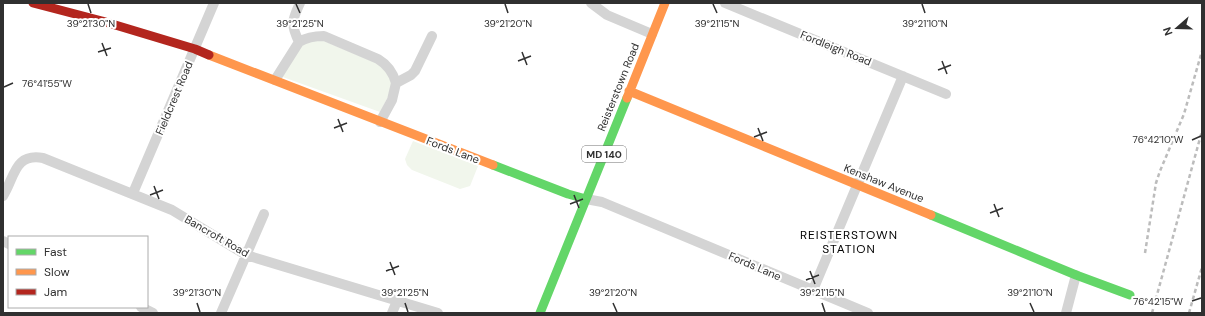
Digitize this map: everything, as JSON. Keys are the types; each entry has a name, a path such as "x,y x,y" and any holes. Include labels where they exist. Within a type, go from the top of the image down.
{"street":[{"name":"Fords Lane","path":"33,3 102,21 195,49 568,194 602,202 868,313"},
{"name":"Fieldcrest Road","path":"133,193 214,3"},
{"path":"299,42 293,30 292,24 293,18 300,3"},
{"path":"591,3 607,15 652,34"},
{"name":"Reisterstown Road","path":"540,313 665,3"},
{"name":"Fordleigh Road","path":"725,3 946,94"},
{"path":"275,80 299,42 306,38 324,36 385,62 390,68 396,83 392,100 380,122"},
{"path":"396,83 411,75 415,71 432,36"},
{"path":"813,290 903,76"},
{"name":"Kenshaw Avenue","path":"629,91 1076,275 1130,295"},
{"name":"Bancroft Road","path":"3,196 17,167 25,159 36,157 43,158 172,210 246,255 438,313"},
{"path":"221,313 264,214"},
{"path":"1066,313 1076,275"},
{"path":"392,313 397,301"},
{"path":"143,308 153,313"}],"shaded area":[{"path":"319,39 386,67 389,71 392,89 380,112 280,76 303,43"},
{"path":"413,141 478,166 470,186 460,189 412,170 407,165 405,159"}],"railway":[{"path":"1145,253 1156,183 1184,114 1202,51"},
{"path":"1152,313 1202,131"},
{"path":"1189,313 1202,267"}],"traffic: fast":[{"path":"540,313 627,98"},
{"path":"493,165 568,194 586,199"},
{"path":"931,215 1076,275 1130,295"}],"traffic: slow":[{"path":"627,98 665,3"},
{"path":"209,55 493,165"},
{"path":"629,91 931,215"}],"traffic: jam":[{"path":"33,3 102,21 195,49 209,55"}],"district":[{"name":"REISTERSTOWN STATION","path":"849,242"}]}
